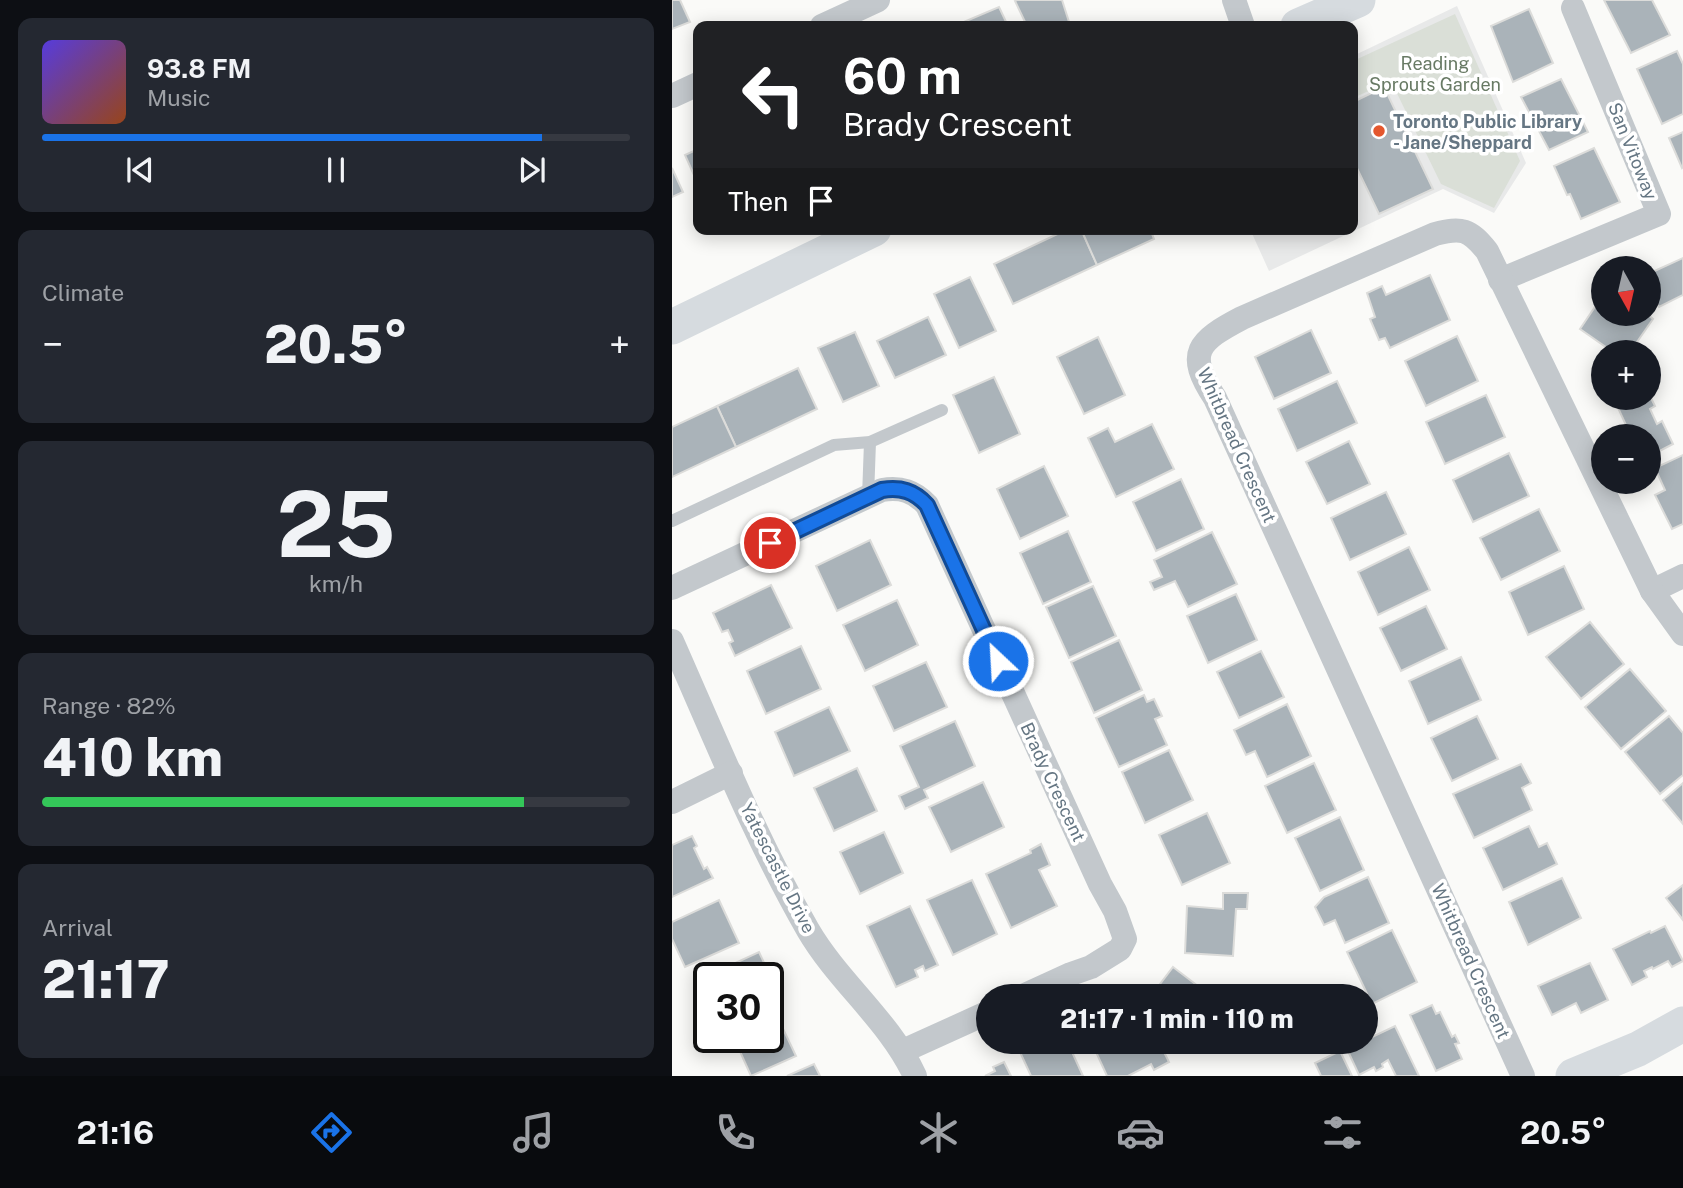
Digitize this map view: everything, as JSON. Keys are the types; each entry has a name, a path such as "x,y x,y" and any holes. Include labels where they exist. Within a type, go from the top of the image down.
{"main road":[{"path":"1310,21 1358,0"},
{"path":"672,327 862,235"},
{"path":"1573,1076 1638,1049 1683,1024"}],"street":[{"path":"833,21 878,0"},
{"path":"1234,0 1241,21"},
{"name":"San Vitoway","path":"1500,280 1659,214 1573,8"},
{"path":"672,96 693,86"},
{"name":"Whitbread Crescent","path":"1522,1076 1215,398 1203,379 1198,366 1202,346 1217,331 1435,234 1457,228 1475,236 1487,251 1652,591 1683,634"},
{"name":"Brady Crescent","path":"672,588 882,490 895,488 910,491 927,505 1125,939 1120,949 1091,967 1049,984"},
{"path":"1652,591 1683,576"},
{"name":"Yatescastle Drive","path":"672,640 789,896 810,933 858,998 877,1015 903,1051 915,1076"},
{"path":"672,802 731,773"},
{"path":"903,1051 976,1018"}],"lane":[{"path":"672,521 834,445 870,442 942,410"},
{"path":"868,497 870,442"}],"shaded area":[{"path":"1457,6 1526,163 1494,213 1443,189 1358,229 1358,54"},
{"path":"1253,235 1345,235 1269,271"}],"green space":[{"name":"Reading Sprouts Garden","path":"1455,14 1520,161 1494,208 1441,184 1391,81 1358,96 1358,59"}],"building":[{"path":"672,0 680,0 690,22 672,29"},
{"path":"1062,0 1069,21 1025,21 1015,1"},
{"path":"1604,0 1652,0 1670,35 1631,53"},
{"path":"999,7 1006,21 966,21"},
{"path":"1529,9 1553,63 1513,82 1491,26"},
{"path":"1677,51 1683,64 1683,114 1662,124 1637,69"},
{"path":"1561,79 1588,132 1549,150 1521,97"},
{"name":"Toronto Public Library - Jane/Sheppard","path":"1384,87 1433,189 1379,214 1358,170 1358,100"},
{"path":"1683,132 1683,167 1682,168 1669,138"},
{"path":"1594,148 1620,202 1581,219 1554,166"},
{"path":"693,151 693,173 685,155"},
{"path":"672,168 683,192 672,197"},
{"path":"1055,235 1084,235 1097,265 1013,304 994,264"},
{"path":"1084,235 1152,235 1154,239 1097,265"},
{"path":"1683,258 1683,295 1661,306 1661,268"},
{"path":"1430,275 1450,320 1390,348 1385,338 1379,340 1370,319 1375,317 1367,293 1382,286 1386,295"},
{"path":"970,277 996,331 959,348 934,294"},
{"path":"1591,313 1591,326 1648,326 1638,340 1596,340 1580,329"},
{"path":"928,317 946,355 895,378 877,341"},
{"path":"1311,330 1331,373 1274,399 1255,357"},
{"path":"855,332 879,386 843,402 818,348"},
{"path":"1457,336 1478,381 1426,406 1405,361"},
{"path":"1098,337 1125,395 1084,414 1057,357"},
{"path":"798,368 817,409 736,447 717,406"},
{"path":"994,377 1020,434 979,453 953,395"},
{"path":"1337,381 1357,423 1297,451 1278,409"},
{"path":"1486,395 1505,437 1445,464 1426,422"},
{"path":"717,406 736,447 672,477 672,427"},
{"path":"1619,410 1650,410 1657,424 1625,424"},
{"path":"1662,421 1673,444 1661,450 1661,424 1657,424"},
{"path":"1152,424 1174,469 1116,497 1088,438 1108,428 1115,442"},
{"path":"1349,441 1370,484 1327,504 1306,462"},
{"path":"1509,453 1529,496 1473,522 1453,480"},
{"path":"1683,455 1683,524 1672,529 1655,495 1665,490 1661,481 1661,465"},
{"path":"1044,466 1068,516 1020,539 997,489"},
{"path":"1181,479 1204,529 1156,551 1133,502"},
{"path":"1386,492 1406,534 1350,560 1331,518"},
{"path":"1539,509 1560,551 1501,580 1480,538"},
{"path":"1068,531 1091,582 1043,604 1020,553"},
{"path":"1212,532 1237,584 1188,607 1175,581 1154,590 1150,582 1162,577 1154,560"},
{"path":"870,540 891,585 837,611 816,566"},
{"path":"1409,547 1430,590 1378,615 1358,572"},
{"path":"1564,566 1584,609 1528,635 1509,592"},
{"path":"771,585 792,628 735,656 729,643 733,641 728,630 722,632 713,613"},
{"path":"1093,586 1116,636 1069,658 1046,607"},
{"path":"1236,594 1257,640 1208,663 1187,616"},
{"path":"897,600 918,645 865,671 843,625"},
{"path":"1426,606 1447,649 1401,671 1380,628"},
{"path":"1590,622 1624,664 1581,699 1546,657"},
{"path":"1119,640 1142,690 1094,713 1071,662"},
{"path":"801,646 821,689 766,714 747,671"},
{"path":"1261,651 1284,697 1239,718 1217,672"},
{"path":"1461,657 1481,700 1428,724 1409,681"},
{"path":"926,662 947,707 894,731 873,686"},
{"path":"1630,669 1666,711 1621,749 1585,707"},
{"path":"1144,695 1147,702 1154,699 1162,716 1155,719 1167,745 1119,767 1096,718"},
{"path":"1287,704 1311,756 1267,777 1255,751 1246,755 1234,730"},
{"path":"829,707 850,751 794,776 775,732"},
{"path":"1477,716 1498,759 1452,781 1431,738"},
{"path":"1669,716 1683,733 1683,775 1660,794 1625,752"},
{"path":"955,721 975,766 924,790 928,798 905,809 899,796 919,787 900,746"},
{"path":"1169,750 1193,800 1145,823 1122,772"},
{"path":"1314,763 1336,810 1287,833 1265,786"},
{"path":"1521,764 1531,783 1522,788 1532,810 1474,838 1453,794"},
{"path":"857,768 877,811 834,831 814,788"},
{"path":"983,782 1004,827 951,852 929,807"},
{"path":"1683,783 1683,824 1663,800"},
{"path":"1207,813 1230,863 1182,885 1159,835"},
{"path":"1340,817 1364,870 1320,891 1295,838"},
{"path":"1529,826 1539,847 1547,843 1557,864 1503,890 1483,848"},
{"path":"884,832 903,873 860,894 840,852"},
{"path":"692,836 697,846 694,848 704,869 707,867 713,878 672,897 672,845"},
{"path":"1041,844 1050,865 1039,870 1057,906 1011,928 986,874 1031,853 1030,850"},
{"path":"1368,877 1389,923 1345,943 1335,920 1324,925 1315,907 1324,897"},
{"path":"1562,878 1581,918 1528,945 1509,902"},
{"path":"972,880 997,934 953,955 927,900"},
{"path":"1683,885 1683,920 1666,898"},
{"path":"1223,893 1248,893 1247,909 1236,909 1233,956 1185,953 1187,906 1223,909"},
{"path":"719,900 739,943 685,967 672,939 672,922"},
{"path":"910,906 938,965 925,971 923,966 915,970 918,977 896,987 867,926"},
{"path":"1665,926 1683,961 1672,967 1668,961 1653,969 1652,967 1644,971 1647,977 1632,985 1613,949"},
{"path":"1392,930 1417,982 1378,1001 1378,984 1362,984 1347,952"},
{"path":"759,952 764,962 737,962"},
{"path":"1590,963 1608,1000 1581,1013 1576,1003 1552,1015 1538,986"},
{"path":"1173,967 1195,984 1160,984"},
{"path":"1432,1005 1436,1014 1440,1012 1452,1037 1455,1035 1459,1043 1455,1044 1462,1059 1436,1071 1410,1015"},
{"path":"1395,1026 1419,1076 1396,1076 1388,1060 1376,1071 1374,1067 1359,1075 1349,1054 1378,1054 1378,1034"},
{"path":"784,1031 796,1056 751,1076 741,1053 784,1053"},
{"path":"1021,1054 1073,1054 1083,1076 1031,1076"},
{"path":"1097,1054 1165,1054 1169,1062 1154,1070 1151,1064 1128,1076 1107,1076"},
{"path":"1334,1054 1341,1054 1352,1076 1321,1076 1315,1063"},
{"path":"1004,1062 1011,1076 985,1076 995,1071 993,1067"},
{"path":"814,1064 820,1076 787,1076"}],"place":[{"name":"Toronto Public Library - Jane/Sheppard","path":"1379,131"}],"route":[{"path":"770,543 882,490 895,488 910,491 927,505 998,661"}]}
